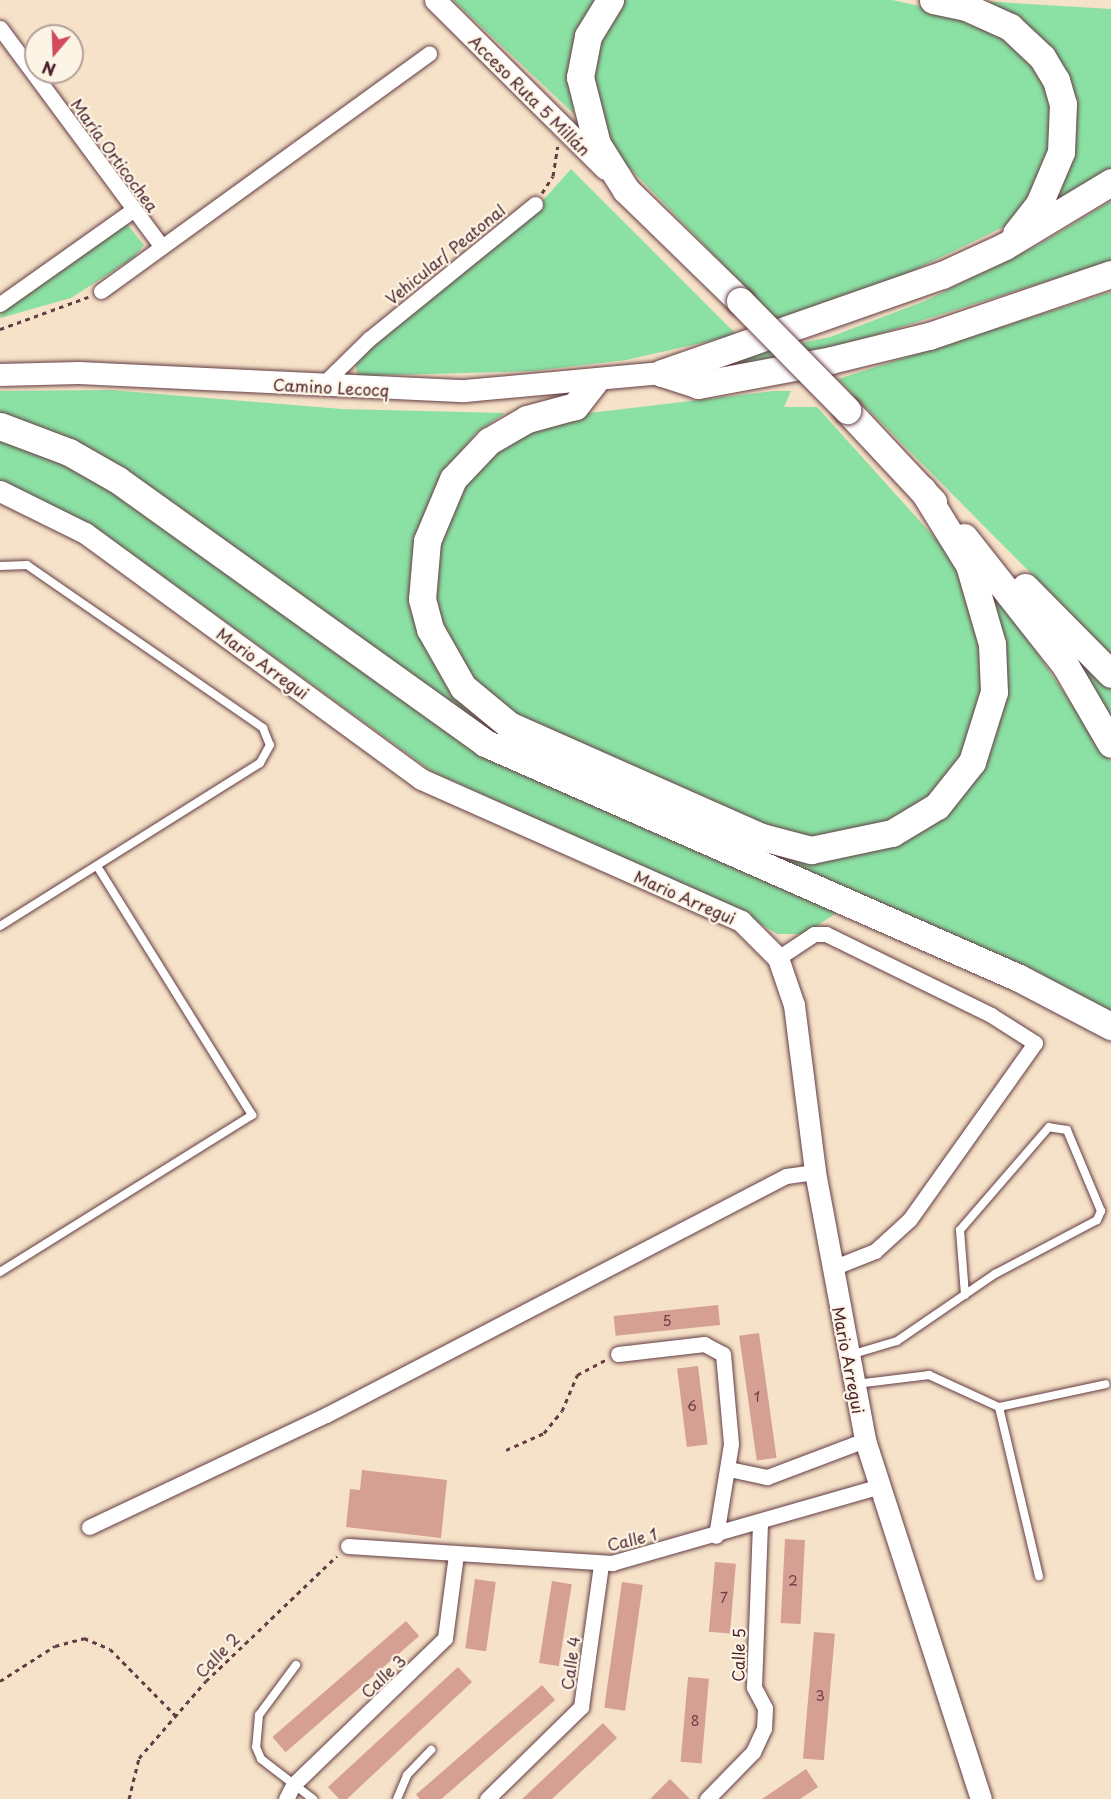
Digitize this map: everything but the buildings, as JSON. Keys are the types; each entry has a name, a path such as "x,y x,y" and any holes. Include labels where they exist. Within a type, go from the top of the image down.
{"highway":[{"path":"610,0 588,36 582,99 597,144 626,190 740,301 922,489 1018,601 1111,744"},
{"path":"933,0 966,7 1010,27 1042,57 1058,88 1065,128 1055,172 1039,204 1005,246"},
{"path":"662,374 688,360 850,311 1005,246 1111,182"},
{"path":"662,374 698,386 831,360 929,336 1111,274"},
{"path":"594,382 575,405 527,419 489,441 453,479 427,541 422,599 430,629 463,687 509,725 762,837 811,850 892,833 937,806 972,762 994,692 992,644 969,565 922,489"},
{"path":"0,426 69,452 118,480 485,743 1020,978 1111,1026"},
{"path":"922,489 964,523 1111,674"}],"main road":[{"name":"Camino Lecocq","path":"0,375 150,376 320,387 465,391 594,382 662,374"}],"street":[{"name":"Acceso Ruta 5 Millán","path":"435,0 626,190"},
{"name":"María Orticochea","path":"0,28 160,244"},
{"path":"101,291 160,244 429,54"},
{"name":"Vehicular/ Peatonal","path":"320,387 369,339 535,204"},
{"path":"0,304 133,210"},
{"name":"Mario Arregui","path":"0,491 85,533 422,779 741,921 778,958 794,1005 815,1172 865,1440 981,1799"},
{"path":"778,958 814,934 826,934 991,1015 1035,1043 909,1220 875,1251 832,1268"},
{"path":"89,1527 326,1415 786,1176 815,1172"},
{"path":"618,1354 704,1344 719,1348 729,1469 716,1536"},
{"path":"729,1469 767,1477 865,1440"},
{"name":"Calle 1","path":"348,1546 601,1564 716,1536 880,1486"},
{"name":"Calle 5","path":"707,1799 753,1752 764,1728 765,1708 754,1687 760,1522"},
{"name":"Calle 3","path":"289,1792 439,1646 448,1626 456,1554"},
{"name":"Calle 4","path":"487,1799 580,1707 601,1564"}],"lane":[{"path":"0,566 27,565 269,735 270,745 260,763 0,926"},
{"path":"0,1272 252,1114 97,866"},
{"path":"848,1355 897,1341 965,1295 1097,1220 1101,1211 1067,1130 1049,1127 960,1230 965,1295"},
{"path":"854,1384 929,1375 999,1407 1106,1384"},
{"path":"999,1407 1039,1576"},
{"path":"296,1665 265,1704 255,1734 261,1759 289,1792 313,1799"},
{"path":"397,1799 407,1774 431,1750"}],"path":[{"path":"535,204 553,177 558,146 571,136"},
{"path":"0,329 53,314 101,291"},
{"path":"506,1450 544,1433 562,1411 577,1375 618,1354"},
{"name":"Calle 2","path":"129,1799 139,1758 206,1681 348,1546"},
{"path":"0,1681 55,1646 84,1638 110,1649 177,1717"}],"green space":[{"path":"453,0 596,0 571,92 574,114"},
{"path":"621,0 892,0 979,19 1047,77 1057,145 1014,222 850,301 783,326 612,150 588,91 601,27"},
{"path":"965,0 1111,9 1111,173 1056,207 1053,200 1071,158 1070,93"},
{"path":"571,169 737,335 626,360 533,371 358,376 354,358 537,207"},
{"path":"1111,201 1111,261 812,355 703,371 718,360 830,337 925,301 1040,244"},
{"path":"126,223 144,245 133,258 71,298 0,318 1,312 85,248"},
{"path":"1111,292 1111,654 838,379"},
{"path":"110,390 342,409 505,413 476,433 455,459 417,539 465,704 841,856 983,761 985,592 993,588 1111,762 1111,1019 479,728 0,414 0,391"},
{"path":"774,391 791,391 784,407 817,407 945,549 975,606 984,677 973,734 948,779 902,818 820,839 773,832 516,717 473,682 443,624 437,600 436,554 452,502 493,448 564,416"},
{"path":"0,434 85,469 404,701 839,911 805,934 777,934 738,910 433,772 110,538 0,484"},
{"path":"1010,580 1111,683 1111,731"}]}
